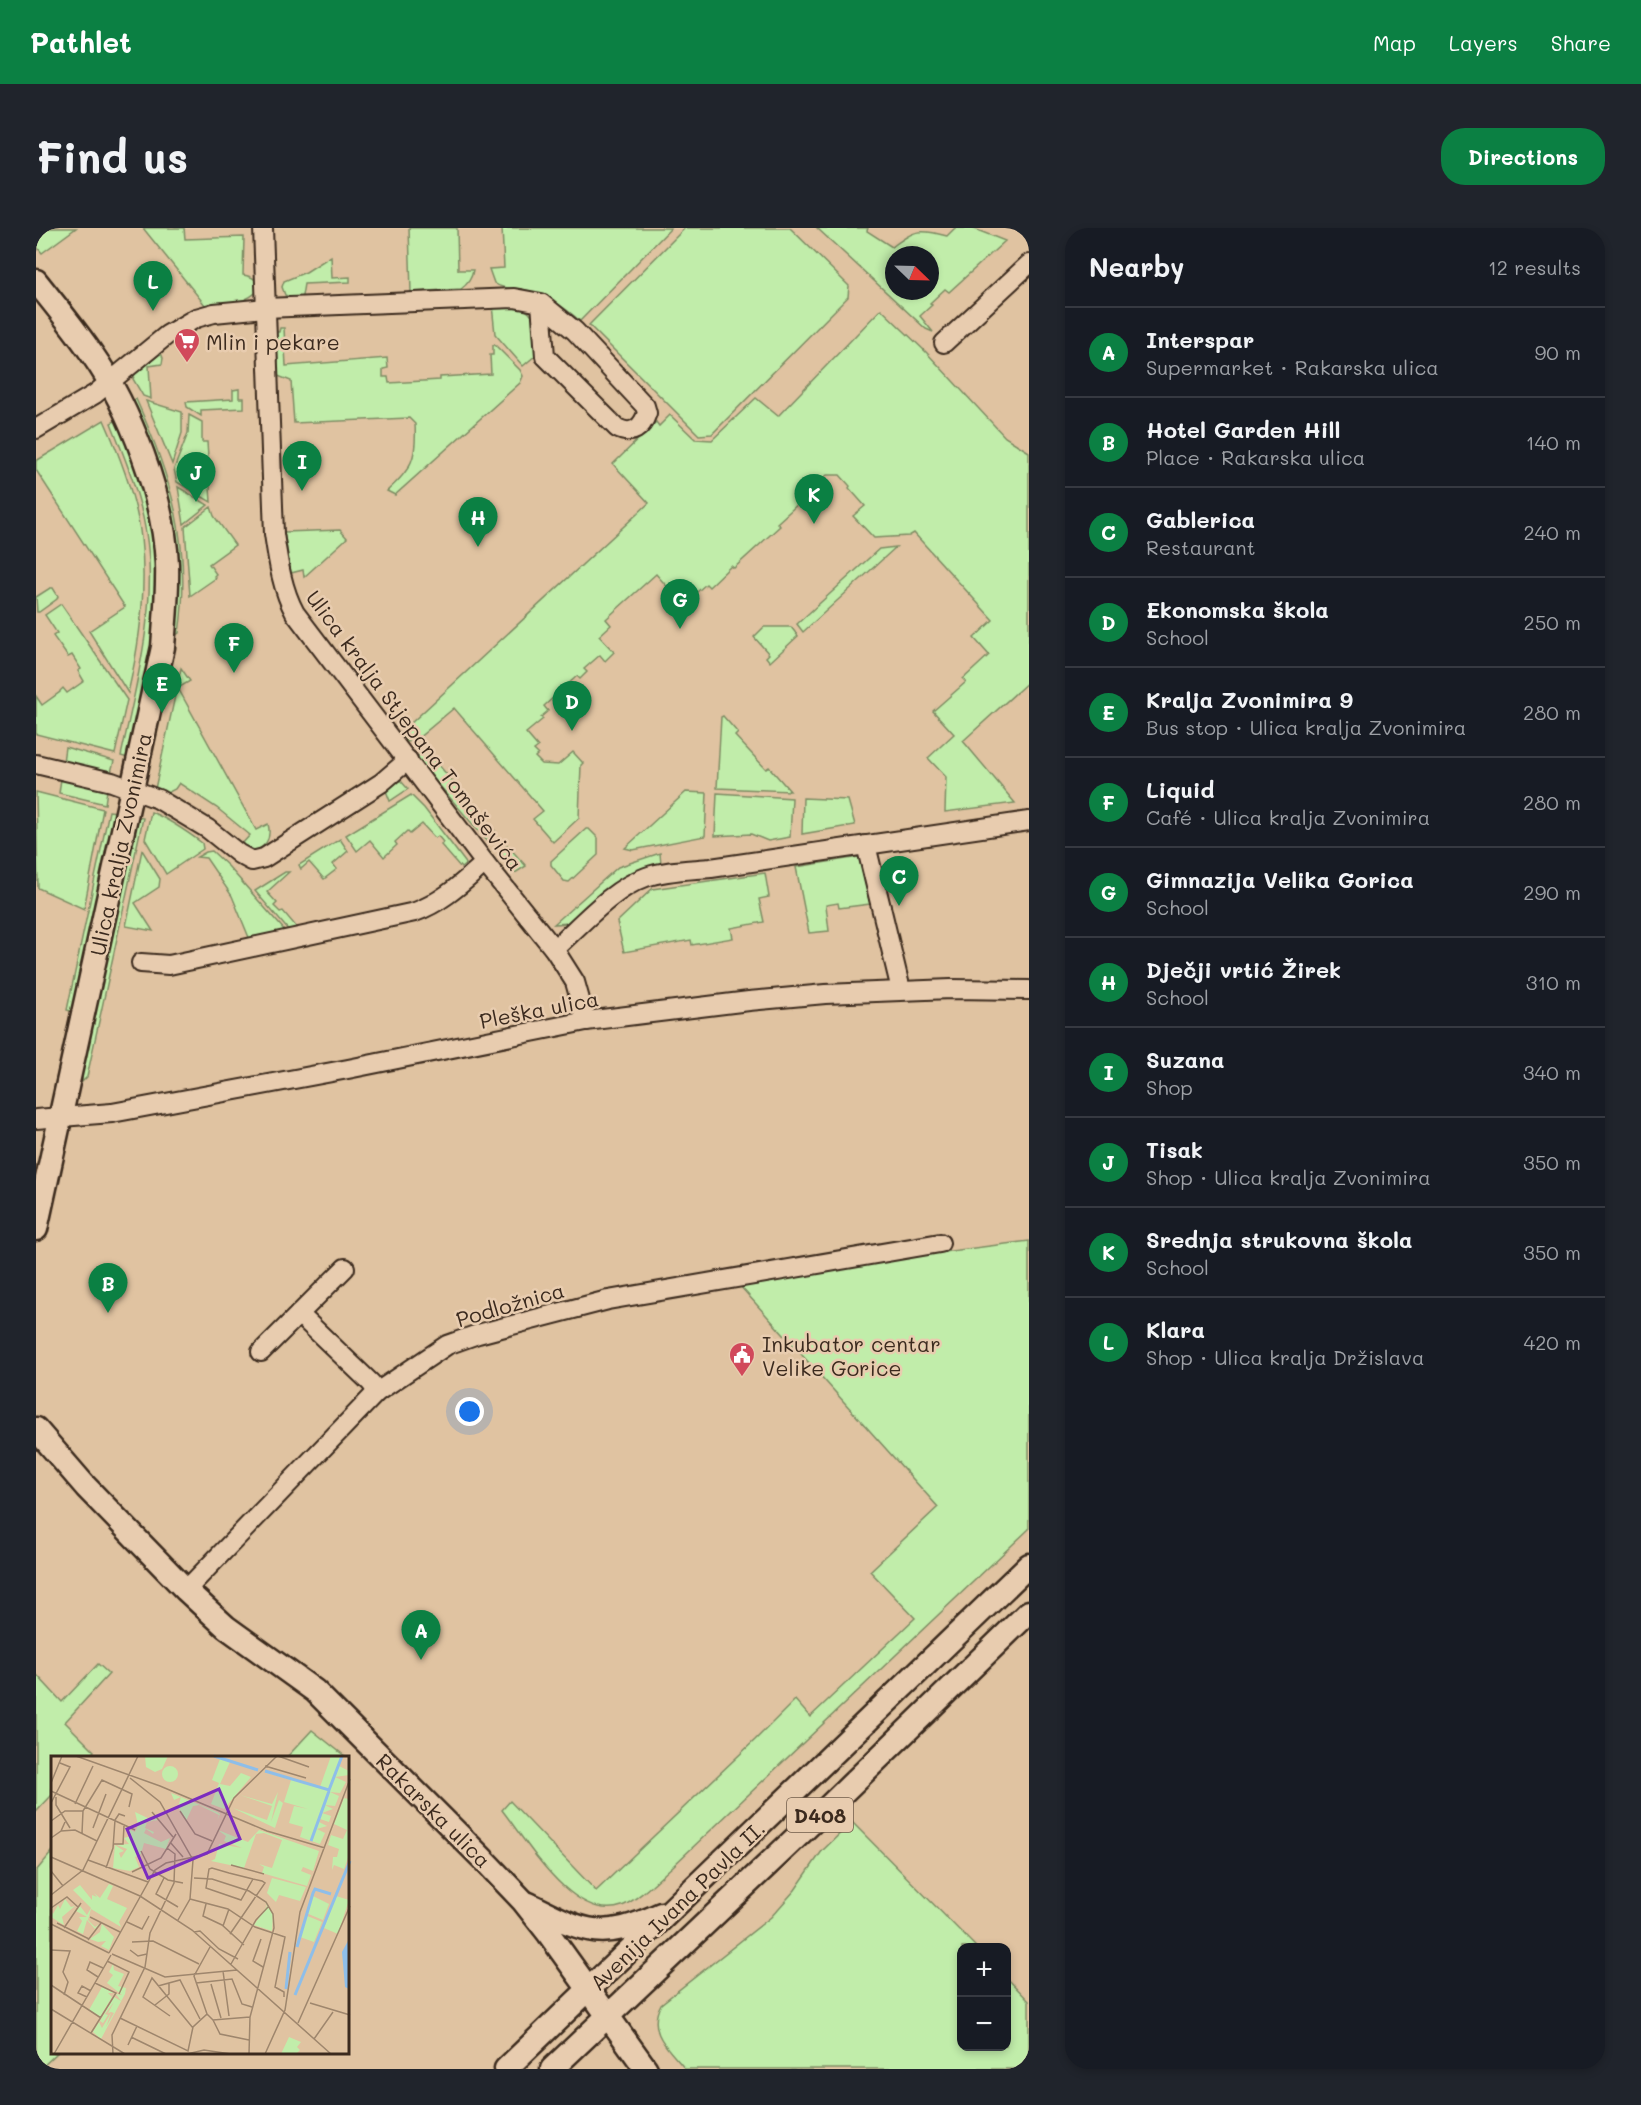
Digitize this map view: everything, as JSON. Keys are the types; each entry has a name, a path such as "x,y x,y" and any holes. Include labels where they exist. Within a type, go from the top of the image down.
{"main road":[{"name":"Ulica kralja Zvonimira","path":"36,281 110,381 133,428 161,522 167,563 163,646 62,1117"},
{"path":"36,1229 62,1117"},
{"name":"Rakarska ulica","path":"36,1430 86,1487 186,1590 226,1627 315,1690 524,1901 646,2069"},
{"name":"Avenija Ivana Pavla II.","path":"506,2069 1029,1565"},
{"name":"Avenija Ivana Pavla II.","path":"552,2069 822,1813 1029,1612"},
{"path":"524,1901 584,1929 599,1932 630,1926 676,1906"}],"street":[{"name":"Ulica kralja Stjepana Tomaševića","path":"263,228 274,534 277,560 287,596 295,613 485,863 554,949 575,982 586,1021"},
{"path":"944,343 1029,264"},
{"path":"36,429 95,394 167,335 196,318 229,310 514,298 541,303 575,331 645,406 647,413 645,420 632,432 625,432 617,428 545,356 541,303"},
{"path":"36,764 112,782 158,799 186,815 246,859 258,860 381,783 408,760"},
{"path":"554,949 620,890 660,873 711,868 1029,820"},
{"path":"866,845 901,990"},
{"path":"141,963 169,965 415,912 444,899 485,863"},
{"name":"Pleška ulica","path":"36,1119 112,1113 586,1021 825,994 951,988 1029,990"},
{"name":"Podložnica","path":"186,1590 377,1392 447,1345 478,1334 608,1300 939,1242"},
{"path":"261,1352 345,1268"},
{"path":"299,1314 371,1383 377,1392"}],"green space":[{"path":"36,228 76,228 42,253 36,246"},
{"path":"143,228 184,228 185,239 244,237 243,275 254,279 258,290 241,301 205,305"},
{"path":"409,228 457,228 458,270 473,270 466,285 461,289 411,292"},
{"path":"502,228 671,228 580,321 549,298 534,292 502,287 494,283 489,269 504,268"},
{"path":"685,228 790,228 849,286 848,297 712,434 699,435 589,325"},
{"path":"817,228 868,228 867,231 890,246 885,246 885,291"},
{"path":"955,228 972,228 1005,241 949,292 945,289 939,295 939,246 893,246 918,232 947,236"},
{"path":"331,256 332,278 350,277 350,282 304,284 302,296 294,298 285,295 282,287 284,281 306,272"},
{"path":"895,300 933,300 930,303 932,305 920,316 933,332 926,329"},
{"path":"492,305 524,309 533,318 536,355 523,366 495,334"},
{"path":"881,309 926,352 1005,437 1029,452 1029,681 963,741 1015,803 945,812 946,777 928,758 954,734 933,711 966,682 963,679 989,655 974,638 993,620 914,533 909,536 874,538 853,516 865,506 840,475 827,475 815,486 819,490 812,495 810,493 777,523 780,526 734,568 731,566 709,587 706,584 689,599 682,591 671,591 656,574 606,619 611,625 599,636 614,652 605,661 600,655 584,669 587,672 580,679 577,676 544,706 548,711 541,717 543,719 526,733 538,747 534,750 538,754 535,757 542,764 558,765 573,752 583,763 581,765 579,818 553,842 533,819 543,811 454,708 417,739 404,743 396,737 649,503 613,464 656,422 659,426 670,415 695,439 712,440 756,398 778,416"},
{"path":"280,328 284,328 286,366 387,358 388,368 383,369 383,377 388,377 389,383 440,380 440,377 491,374 490,355 493,355 493,345 495,345 523,376 520,383 395,495 387,491 402,476 411,462 415,446 415,424 409,418 294,423 291,381 278,376 276,332 279,332"},
{"path":"161,353 162,364 149,366 151,399 143,396 133,379 135,374"},
{"path":"239,389 239,398 244,398 244,408 201,410 201,416 187,407 186,402 233,399 233,390"},
{"path":"136,399 159,456 176,512 183,571 179,633 173,637 131,401"},
{"path":"146,401 182,412 182,433 172,464"},
{"path":"189,415 202,422 202,442 207,442 211,502 177,482 174,469 188,433"},
{"path":"119,419 137,461 156,544 156,606 153,641 128,758 121,756 144,645 149,560 140,505 111,423"},
{"path":"104,420 131,493 139,524 143,557 141,616 128,693 89,631 125,607 36,470 36,461"},
{"path":"178,487 208,505 184,524"},
{"path":"211,507 214,516 235,545 209,564 216,578 190,596 185,527"},
{"path":"340,530 347,538 304,577 303,570 291,573 284,532"},
{"path":"896,547 803,632 797,624 879,549"},
{"path":"53,588 58,596 57,599 37,612 36,597"},
{"path":"61,604 127,700 115,754 36,734 36,696 42,705 63,688 67,693 84,681 78,671 81,669 72,655 68,657 53,636 57,633 45,615"},
{"path":"764,627 791,627 798,636 770,662 766,657 769,654 754,637"},
{"path":"181,668 190,681 178,688 256,830 268,824 268,839 257,850 246,849 241,845 250,835 217,808 179,783 175,789 167,793 155,789"},
{"path":"723,716 738,733 735,736 766,769 769,767 790,791 717,788 721,717"},
{"path":"65,747 114,761 111,772 63,762"},
{"path":"425,749 496,832 487,841 416,758"},
{"path":"61,779 107,790 105,804 59,793"},
{"path":"401,781 408,789 390,801 385,788"},
{"path":"36,792 103,809 84,909 38,888"},
{"path":"686,792 707,793 705,836 633,850 625,848"},
{"path":"717,793 792,798 790,837 768,841 751,834 715,836"},
{"path":"411,795 424,808 465,862 466,864 461,868 441,845 443,842 438,836 435,838 422,824 410,834 407,831 384,857 370,840 357,851 346,835"},
{"path":"803,798 848,800 855,825 802,834"},
{"path":"109,811 116,812 74,1012 67,1010"},
{"path":"151,812 190,834 202,843 203,849 166,874 145,839"},
{"path":"137,817 143,818 87,1077 82,1082 82,1072"},
{"path":"586,829 598,838 598,855 569,882 564,881 551,865 551,861"},
{"path":"340,839 348,851 333,864 337,869 324,879 309,862 301,869 299,865"},
{"path":"507,845 526,866 515,873 500,853"},
{"path":"142,850 160,879 159,887 135,903 153,931 126,926"},
{"path":"212,851 287,933 250,940 232,896 206,858 197,857"},
{"path":"660,853 661,864 570,923 554,924 618,867"},
{"path":"859,857 870,904 839,908 838,903 826,905 829,931 809,933 796,867"},
{"path":"285,872 289,872 267,892 277,903 274,906 280,912 283,911 299,930 290,932 255,891"},
{"path":"765,873 769,897 759,899 764,922 731,928 733,938 692,945 691,940 624,952 617,922 652,889"},
{"path":"1029,1241 1029,1529 641,1894 622,1906 604,1908 587,1903 570,1892 538,1859 502,1810 510,1801 596,1891 795,1700 810,1717 915,1618 870,1571 938,1507 740,1286 943,1252"},
{"path":"98,1664 109,1674 65,1722 94,1751 90,1756 51,1756 51,1796 36,1812 36,1674 62,1702"},
{"path":"312,1730 345,1756 288,1756"},
{"path":"852,1822 972,1943 957,1943 957,2051 1011,2051 1011,1982 1029,2001 1029,2069 685,2069 666,2047 658,2032 656,2023 661,2004 771,1917 795,1890 822,1851"},
{"path":"51,1853 51,2054 56,2054 40,2069 36,2069 36,1871"}],"place":[{"name":"Klara","path":"153,311"},
{"name":"Mlin i pekare","path":"187,364"},
{"name":"Suzana","path":"302,491"},
{"name":"Tisak","path":"196,502"},
{"name":"Srednja strukovna škola","path":"814,524"},
{"name":"Dječji vrtić Žirek","path":"478,547"},
{"name":"Gimnazija Velika Gorica","path":"680,629"},
{"name":"Liquid","path":"234,673"},
{"name":"Kralja Zvonimira 9","path":"162,713"},
{"name":"Ekonomska škola","path":"572,731"},
{"name":"Gablerica","path":"899,906"},
{"name":"Hotel Garden Hill","path":"108,1313"},
{"name":"Inkubator centar Velike Gorice","path":"742,1378"},
{"name":"Interspar","path":"421,1660"}]}
